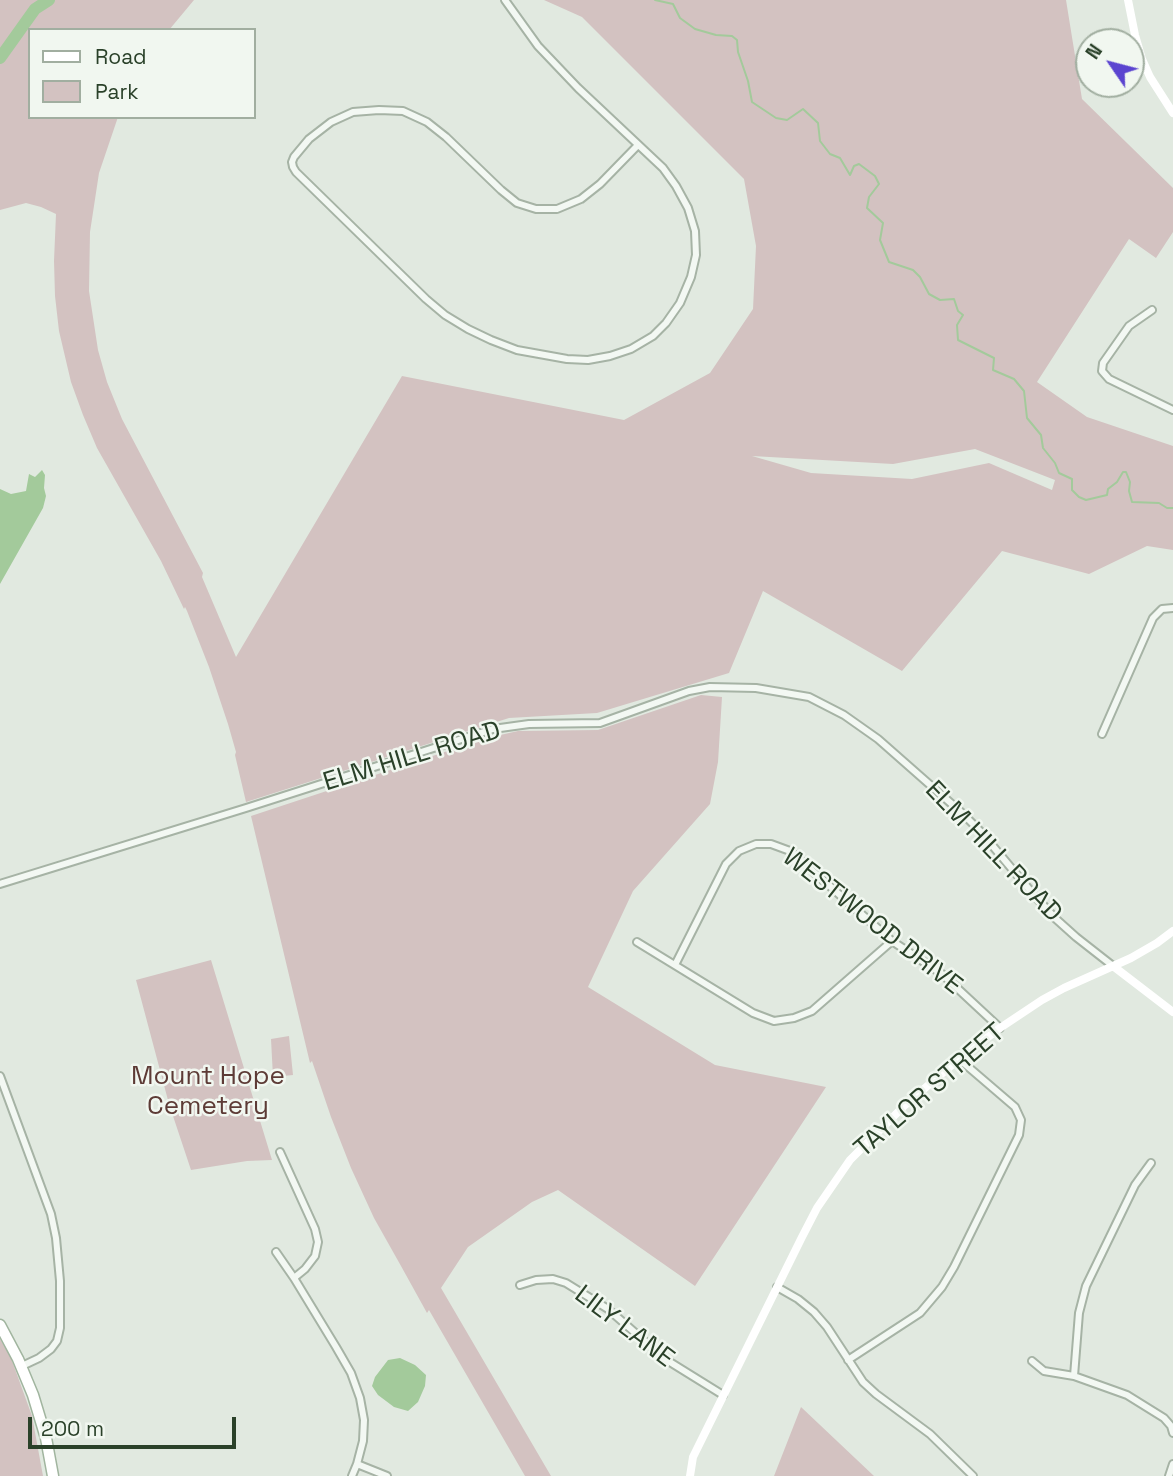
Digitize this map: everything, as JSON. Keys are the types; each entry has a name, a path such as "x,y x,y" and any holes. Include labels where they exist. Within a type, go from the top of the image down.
{"main road":[{"path":"0,1325 22,1366 43,1426 53,1476"}],"street":[{"path":"505,0 538,46 578,88 663,168 688,208 695,231 696,255 691,277 680,303 653,336 631,349 588,360 517,350 468,329 445,315 296,172 292,162 309,139 331,122 353,112 403,111 427,122 446,137 517,203 536,209 557,209 581,200 638,145"},
{"path":"1128,0 1142,59 1173,113"},
{"path":"1152,310 1129,326 1103,363 1102,371 1110,379 1173,410"},
{"path":"1102,734 1153,618 1162,609 1173,608"},
{"name":"ELM HILL ROAD","path":"0,884 493,729 529,724 600,723 689,691 710,687 756,688 809,697 844,715 878,739 981,832 1056,919 1173,1012"},
{"name":"WESTWOOD DRIVE","path":"675,965 726,864 739,851 756,844 771,844 790,851 892,942 942,974 1000,1028"},
{"name":"TAYLOR STREET","path":"690,1476 693,1457 817,1208 850,1160 904,1106 1000,1028 1053,994 1157,943 1173,931"},
{"path":"637,942 753,1013 774,1021 794,1018 812,1011 892,942"},
{"path":"848,1360 920,1313 942,1287 1019,1135 1021,1120 1015,1107 959,1059"},
{"path":"0,1076 51,1214 57,1238 60,1281 60,1328 57,1341 39,1358 22,1366"},
{"path":"280,1153 315,1229 318,1242 315,1256 294,1278"},
{"path":"1074,1376 1079,1313 1086,1286 1135,1185 1151,1163"},
{"path":"276,1252 351,1373 360,1398 364,1420 363,1441 352,1476"},
{"name":"LILY LANE","path":"520,1285 553,1279 585,1293 608,1309 665,1360 723,1395"},
{"path":"777,1287 814,1312 863,1382 930,1434 972,1476"},
{"path":"1032,1361 1044,1371 1074,1376 1127,1395 1164,1418 1173,1433"},
{"path":"357,1464 387,1476"},
{"path":"1169,1476 1173,1464"}],"green space":[{"path":"0,0 194,0 171,28 28,28 28,119 117,119 99,173 90,232 89,291 98,350 122,419 203,573 202,577 236,657 402,376 624,420 710,373 753,309 756,246 744,179 582,17 544,0 1066,0 1075,56 1075,98 1082,98 1173,188 1173,232 1156,258 1129,239 1037,382 1087,417 1173,446 1173,550 1147,546 1089,574 1002,551 902,671 763,591 729,673 597,713 509,718 246,802 228,724 187,611 97,448 71,382 59,331 55,296 56,214 26,203 0,210","holes":["975,449 1055,480 1052,490 989,463 912,479 811,473 752,456 893,464"]},
{"path":"701,695 722,697 718,762 710,804 633,891 588,987 715,1065 826,1087 695,1286 558,1190 532,1202 468,1247 441,1288 551,1476 525,1476 429,1310 427,1313 374,1218 351,1168 312,1061 310,1063 251,816 487,738 518,731 598,730"},
{"name":"Mount Hope Cemetery","path":"211,960 272,1160 191,1170 169,1104 136,980"},
{"path":"289,1036 293,1075 273,1077 271,1039"},
{"path":"0,1339 11,1358 32,1416 43,1476 0,1476"},
{"path":"801,1407 874,1476 774,1476"}],"shaded area":[{"path":"42,470 45,475 46,496 43,508 0,584 0,489 11,494 26,491 29,474 35,477"},
{"path":"400,1358 415,1365 426,1375 425,1386 418,1402 408,1411 394,1407 378,1395 372,1386 375,1377 388,1360"}],"waterway":[{"path":"0,58 35,9 49,0"},
{"path":"655,0 673,4 680,18 695,29 732,36 737,40 752,102 776,118 787,120 803,109 818,123 820,141 830,154 840,158 850,175 854,166 859,164 875,176 879,184 869,197 867,208 883,223 880,240 889,262 913,270 929,294 940,300 954,299 958,311 963,315 957,325 958,340 994,358 993,370 1014,379 1024,391 1027,418 1041,435 1043,448 1059,473 1072,479 1072,490 1079,497 1086,500 1107,495 1108,489 1126,472 1132,502 1159,503 1173,508"}]}
